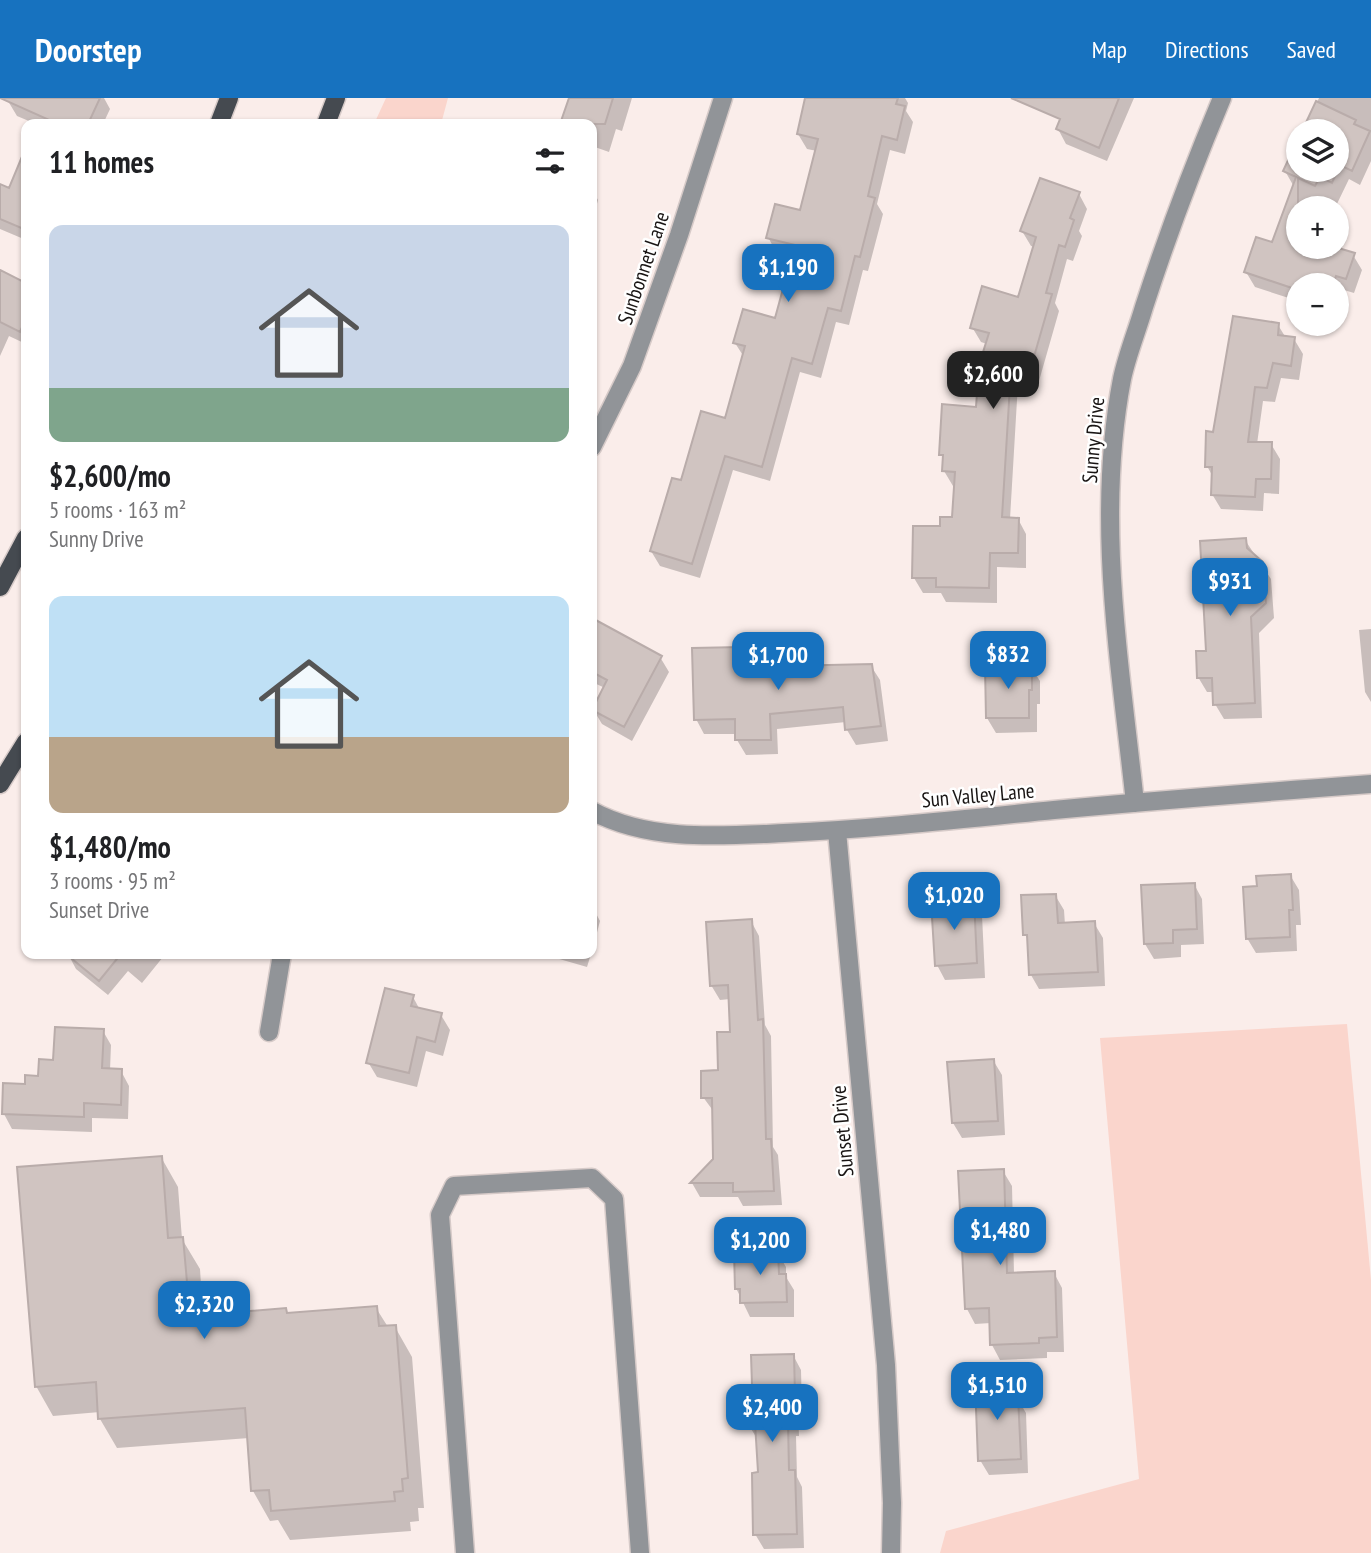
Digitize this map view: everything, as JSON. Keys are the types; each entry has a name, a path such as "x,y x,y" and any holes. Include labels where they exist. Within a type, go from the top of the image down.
{"main road":[{"path":"221,119 229,98"},
{"path":"328,119 336,98"},
{"path":"0,587 21,547"},
{"path":"0,784 21,751"}],"street":[{"name":"Sunbonnet Lane","path":"597,437 632,366 679,235 723,98"},
{"name":"Sunny Drive","path":"1135,803 1111,580 1111,472 1122,377 1158,265 1222,98"},
{"name":"Sun Valley Lane","path":"597,814 653,830 693,837 837,831 1371,784"},
{"name":"Sunset Drive","path":"837,831 886,1364 892,1503 891,1553"},
{"path":"269,1032 281,959"},
{"path":"465,1553 440,1215 454,1186 592,1178 614,1199 640,1553"}],"shaded area":[{"path":"386,98 448,98 442,119 376,119"},
{"path":"1347,1024 1371,1280 1371,1553 940,1553 946,1531 1139,1479 1100,1038"}],"building":[{"path":"0,98 100,98 90,119 47,119"},
{"path":"569,98 613,98 605,124 597,124 597,119 562,119"},
{"path":"805,98 898,98 896,104 905,106 897,140 882,136 868,196 875,198 860,257 855,256 841,311 828,308 812,364 792,358 762,467 725,456 692,564 650,551 672,478 681,480 701,411 725,418 745,346 733,343 743,309 775,318 795,245 766,238 775,204 800,210 818,139 797,134"},
{"path":"1011,98 1119,98 1099,148 1056,129 1060,119"},
{"path":"1316,101 1356,120 1354,124 1370,131 1352,171 1349,170 1349,119 1308,119"},
{"path":"21,159 21,228 0,219 0,184 9,188"},
{"path":"1040,178 1080,192 1070,218 1074,220 1065,247 1059,245 1046,293 1052,294 1029,374 1011,369 1002,517 1019,518 1018,553 990,553 989,588 936,587 936,578 912,578 913,526 940,526 940,517 952,517 955,472 942,471 943,455 939,455 942,404 976,407 979,365 989,333 970,328 982,286 1018,297 1036,237 1020,231"},
{"path":"1294,182 1298,182 1298,196 1289,196"},
{"path":"1286,204 1286,259 1349,259 1349,251 1355,253 1348,273 1286,273 1286,286 1244,272 1256,237 1272,242"},
{"path":"0,270 21,280 20,332 0,322"},
{"path":"1233,316 1279,323 1278,335 1295,337 1291,366 1273,363 1267,388 1255,387 1248,442 1272,442 1271,479 1256,479 1255,497 1211,495 1212,467 1205,467 1206,431 1213,432"},
{"path":"1246,538 1247,548 1263,562 1266,603 1251,617 1255,703 1213,705 1212,678 1197,678 1196,651 1206,651 1200,541"},
{"path":"597,621 662,656 624,727 597,713 597,700 607,680 597,675"},
{"path":"742,647 742,667 872,664 881,726 845,730 843,707 770,714 771,740 735,740 735,719 694,720 692,648"},
{"path":"1032,665 1029,718 986,718 985,666"},
{"path":"1291,874 1293,910 1289,910 1290,937 1246,939 1243,887 1257,886 1256,876"},
{"path":"1195,883 1197,929 1173,930 1173,943 1144,944 1141,885"},
{"path":"1056,894 1058,923 1095,921 1098,972 1029,975 1021,895"},
{"path":"974,899 977,963 935,966 931,901"},
{"path":"752,919 758,1020 763,1019 766,1139 771,1139 774,1191 733,1192 733,1183 690,1183 713,1159 712,1098 701,1098 701,1071 718,1070 717,1032 730,1032 728,985 710,986 706,922"},
{"path":"72,959 117,959 99,981"},
{"path":"385,988 414,995 411,1006 442,1013 435,1042 417,1037 409,1073 366,1063"},
{"path":"55,1027 104,1029 102,1068 122,1069 121,1105 84,1103 84,1117 2,1114 3,1083 25,1084 25,1075 38,1076 39,1059 53,1060"},
{"path":"994,1059 998,1121 952,1123 947,1062"},
{"path":"162,1156 168,1238 183,1237 190,1316 286,1308 287,1313 377,1306 379,1326 396,1325 408,1478 402,1479 403,1491 394,1492 395,1501 271,1511 269,1490 251,1491 245,1408 98,1419 96,1382 35,1387 17,1167"},
{"path":"1004,1169 1007,1273 1055,1271 1057,1337 1039,1338 1039,1343 990,1345 989,1308 965,1309 958,1171"},
{"path":"778,1250 779,1274 786,1274 787,1302 740,1303 740,1289 735,1289 734,1251"},
{"path":"794,1354 795,1396 791,1396 791,1422 788,1422 789,1470 795,1470 797,1534 753,1535 752,1473 758,1472 755,1423 746,1423 745,1385 752,1385 751,1355"},
{"path":"1009,1381 1010,1396 1018,1396 1021,1459 978,1461 975,1382"}]}
